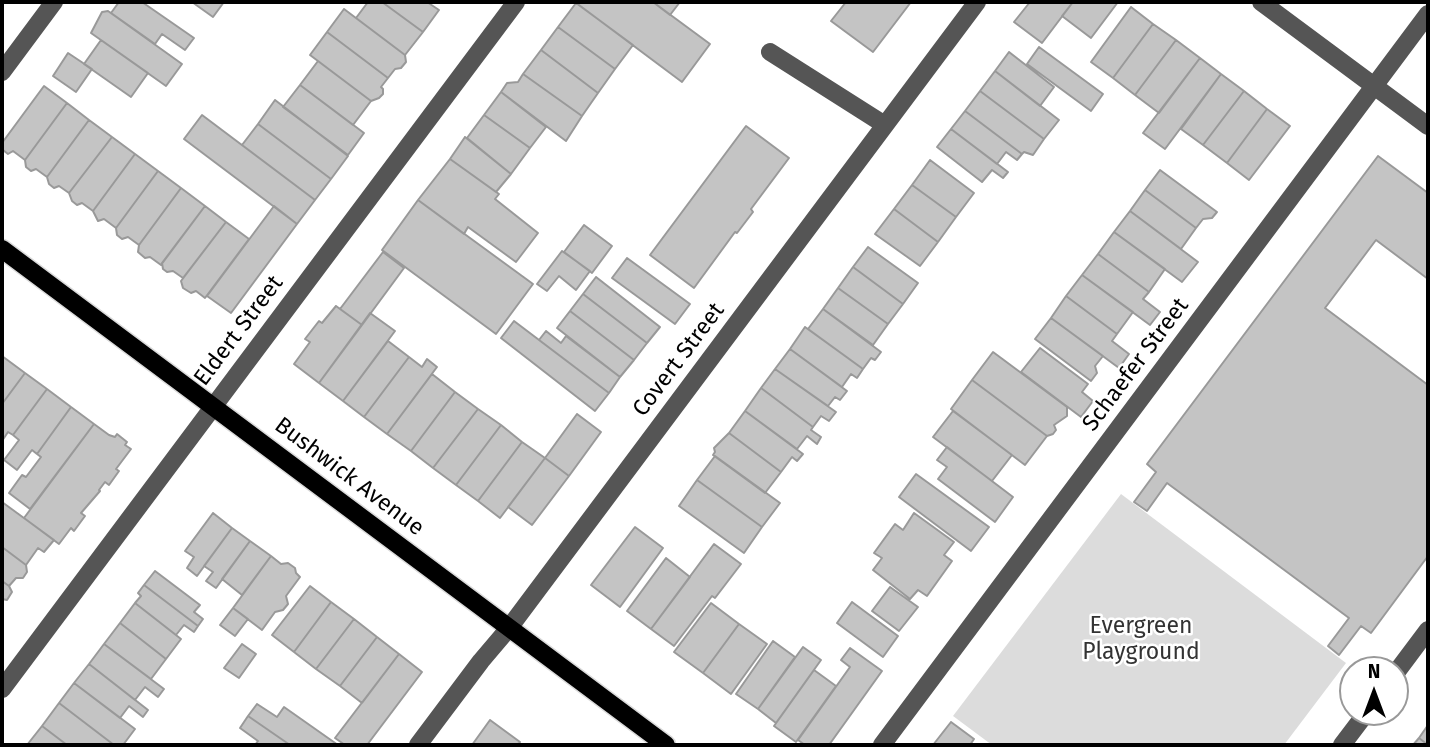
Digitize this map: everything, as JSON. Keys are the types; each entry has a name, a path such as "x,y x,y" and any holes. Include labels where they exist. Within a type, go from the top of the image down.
{"main road":[{"name":"Bushwick Avenue","path":"2,249 666,745"}],"street":[{"path":"2,72 54,2"},
{"name":"Eldert Street","path":"2,689 516,2"},
{"name":"Covert Street","path":"418,745 509,628 977,2"},
{"path":"1261,2 1428,127"},
{"name":"Schaefer Street","path":"882,745 1428,14"},
{"path":"770,52 885,125"},
{"path":"1408,656 1428,630"},
{"path":"1342,745 1356,726"}],"green space":[{"name":"Evergreen Playground","path":"1121,494 1339,658 1339,672 1284,745 992,745 953,716"}],"building":[{"path":"119,2 142,2 194,38 185,50 162,34 155,44 111,13"},
{"path":"192,2 224,2 213,17"},
{"path":"368,2 382,2 423,32 405,55 356,18"},
{"path":"382,2 427,2 439,10 423,32"},
{"path":"575,2 653,2 710,44 682,82"},
{"path":"653,2 680,2 670,15"},
{"path":"846,2 911,2 873,52 831,21"},
{"path":"1030,2 1073,2 1042,43 1014,22"},
{"path":"1073,2 1118,2 1091,38 1062,16"},
{"path":"576,3 633,45 615,69 558,27"},
{"path":"1131,7 1153,24 1113,78 1091,62"},
{"path":"344,9 405,55 406,62 401,68 395,69 388,78 327,32"},
{"path":"108,11 182,64 166,86 91,33 102,12"},
{"path":"1153,24 1176,40 1135,95 1113,78"},
{"path":"558,27 615,69 598,93 541,50"},
{"path":"327,32 388,78 381,87 383,94 379,98 371,101 310,55"},
{"path":"101,40 148,73 131,97 84,64"},
{"path":"1176,40 1200,58 1159,113 1135,95"},
{"path":"1039,47 1103,94 1091,111 1027,64"},
{"path":"541,50 598,93 582,116 523,74"},
{"path":"1009,52 1054,87 1040,106 995,71"},
{"path":"68,53 92,69 76,92 53,76"},
{"path":"1200,58 1221,74 1165,149 1143,133"},
{"path":"318,61 371,101 353,125 300,85"},
{"path":"995,71 1059,120 1044,139 980,91"},
{"path":"523,74 582,116 566,141 501,92 507,83 518,82"},
{"path":"1221,74 1244,91 1203,145 1181,129"},
{"path":"300,85 364,133 348,155 283,107"},
{"path":"44,86 67,103 25,160 13,151 8,154 3,150 2,143"},
{"path":"980,91 1044,139 1033,155 1024,152 1022,154 965,111"},
{"path":"1244,91 1267,109 1227,163 1203,145"},
{"path":"501,92 546,127 530,148 484,115"},
{"path":"275,100 348,156 331,179 258,124"},
{"path":"67,103 89,120 47,177 36,169 31,171 26,167 25,160"},
{"path":"1267,109 1290,126 1249,180 1227,163"},
{"path":"965,111 1022,154 1017,160 1006,152 997,164 951,129"},
{"path":"202,115 315,200 297,224 184,139"},
{"path":"484,115 530,148 511,174 467,138"},
{"path":"89,120 112,137 69,193 59,186 54,188 47,177"},
{"path":"258,124 331,179 315,200 242,145"},
{"path":"746,126 789,158 751,209 753,212 694,288 650,255"},
{"path":"951,129 1008,172 1003,178 992,170 982,182 937,147"},
{"path":"112,137 135,154 93,211 82,203 77,205 69,193"},
{"path":"465,137 511,174 496,192 450,159"},
{"path":"135,154 158,171 116,228 104,219 98,221 93,211"},
{"path":"1378,156 1428,193 1428,279 1376,240 1325,308 1428,385 1428,556 1371,633 1361,626 1339,655 1328,646 1349,618 1167,483 1147,511 1134,502 1156,472 1147,464"},
{"path":"450,159 499,194 495,199 538,233 516,262 468,227 464,234 418,200"},
{"path":"930,160 974,193 956,217 912,185"},
{"path":"1160,170 1217,212 1212,218 1203,219 1196,228 1145,190"},
{"path":"158,171 181,188 139,245 128,237 122,239 117,235 116,228"},
{"path":"912,185 956,217 938,242 894,209"},
{"path":"181,188 205,206 161,265 138,252 139,245"},
{"path":"1145,190 1196,228 1181,249 1130,211"},
{"path":"418,200 533,284 496,334 382,250"},
{"path":"205,206 226,222 183,278 173,271 167,272 162,263"},
{"path":"274,206 297,224 231,313 207,296"},
{"path":"894,209 938,242 920,266 875,234"},
{"path":"1130,211 1198,262 1182,282 1114,232"},
{"path":"226,222 249,239 205,298 196,291 191,293 183,288 181,281"},
{"path":"584,225 612,246 592,273 564,252"},
{"path":"1114,232 1165,269 1149,292 1098,254"},
{"path":"868,247 918,283 903,304 853,267"},
{"path":"562,251 590,271 576,290 559,276 547,291 537,284"},
{"path":"383,252 404,268 362,325 340,309"},
{"path":"1098,254 1149,292 1143,299 1160,312 1150,325 1082,275"},
{"path":"627,258 690,304 675,324 612,278"},
{"path":"853,267 903,304 888,324 838,288"},
{"path":"1082,275 1133,312 1117,334 1066,296"},
{"path":"596,277 660,327 647,343 583,294"},
{"path":"838,288 888,324 873,345 823,309"},
{"path":"583,294 647,343 634,360 570,311"},
{"path":"1066,296 1117,334 1112,341 1129,354 1119,368 1051,318"},
{"path":"336,306 362,325 319,383 294,364 310,342 305,339 319,321 322,323"},
{"path":"823,309 881,352 875,360 871,358 863,369 808,329"},
{"path":"570,311 634,360 620,377 557,328"},
{"path":"370,313 395,331 343,401 319,383"},
{"path":"1051,318 1103,356 1095,366 1097,373 1091,381 1035,339"},
{"path":"514,321 609,393 595,411 501,338"},
{"path":"805,327 863,369 857,378 851,374 842,387 790,349"},
{"path":"546,331 561,343 566,336 620,377 609,393 539,340"},
{"path":"388,341 409,357 364,417 343,401"},
{"path":"1040,348 1088,384 1082,392 1093,401 1081,417 1021,372"},
{"path":"790,349 847,391 840,400 835,397 828,406 775,369"},
{"path":"993,352 1067,407 1067,416 1054,425 1056,430 1053,434 1047,436 972,380"},
{"path":"2,356 25,373 2,404"},
{"path":"409,357 422,367 427,359 437,367 387,434 364,417"},
{"path":"775,369 836,412 829,421 821,416 813,427 761,388"},
{"path":"25,373 47,389 13,435 8,432 2,441 2,404"},
{"path":"432,374 455,392 411,451 387,434"},
{"path":"972,380 1047,436 1025,465 951,409"},
{"path":"761,388 813,427 811,430 821,437 817,444 807,436 797,449 745,411"},
{"path":"47,389 71,407 37,454 32,450 17,470 4,460 19,440 13,435"},
{"path":"455,392 478,409 433,468 411,451"},
{"path":"71,407 94,424 30,509 9,493 22,475 26,477 41,457 37,454"},
{"path":"478,409 501,425 456,485 433,468"},
{"path":"745,411 803,454 797,461 792,457 781,472 729,433"},
{"path":"953,411 1012,455 992,481 933,437"},
{"path":"577,414 601,432 569,476 545,458"},
{"path":"94,424 109,435 115,437 117,434 131,449 116,469 119,471 109,485 105,482 81,513 85,516 74,531 71,528 59,544 24,518"},
{"path":"501,425 522,442 478,501 456,485"},
{"path":"729,433 781,472 765,493 713,455 714,448"},
{"path":"522,442 545,458 500,518 478,501"},
{"path":"947,447 1013,497 995,522 938,479 947,467 937,460"},
{"path":"715,456 780,503 762,527 697,480"},
{"path":"545,458 569,476 532,525 508,507"},
{"path":"916,474 989,527 971,551 899,497"},
{"path":"697,480 762,527 744,553 679,506"},
{"path":"2,502 54,540 44,552 38,548 26,565 2,547"},
{"path":"213,513 232,528 197,576 187,568 194,557 185,551"},
{"path":"914,513 954,542 944,555 952,561 927,596 918,590 910,599 873,570 882,558 874,553 895,524 903,530"},
{"path":"635,527 663,548 620,607 591,585"},
{"path":"232,528 250,541 216,588 206,581 213,572 204,566"},
{"path":"250,541 271,556 242,595 222,579"},
{"path":"714,544 741,564 715,598 712,596 674,646 651,629"},
{"path":"2,547 26,565 27,572 23,578 16,578 9,586 2,581"},
{"path":"271,556 281,564 288,563 295,568 300,577 286,596 288,604 283,610 275,612 262,630 233,608"},
{"path":"666,558 690,577 651,629 627,611"},
{"path":"155,571 200,605 194,612 203,619 198,626 144,585"},
{"path":"2,581 12,592 7,600 2,599"},
{"path":"144,585 198,626 194,632 184,625 176,635 135,603 141,596 138,593"},
{"path":"310,586 331,602 294,652 272,635"},
{"path":"890,587 918,607 899,631 872,611"},
{"path":"331,602 354,619 316,669 294,652"},
{"path":"852,602 898,636 883,657 837,623"},
{"path":"135,603 181,639 166,659 120,623"},
{"path":"711,603 739,624 703,673 674,652"},
{"path":"233,608 248,619 235,636 220,625"},
{"path":"354,619 377,637 340,686 316,669"},
{"path":"120,623 166,659 151,679 104,644"},
{"path":"739,624 767,644 731,694 703,673"},
{"path":"377,637 399,654 362,703 340,686"},
{"path":"773,641 795,657 758,709 736,694"},
{"path":"104,644 164,689 158,697 145,687 135,700 89,664"},
{"path":"242,644 256,654 239,678 224,668"},
{"path":"803,647 821,660 776,723 758,709"},
{"path":"850,648 882,671 829,745 805,745 798,740 850,667 841,660"},
{"path":"399,654 422,672 367,745 345,745 335,738"},
{"path":"89,664 148,710 143,717 129,706 120,718 74,683"},
{"path":"814,670 836,686 796,742 774,726"},
{"path":"74,683 135,729 123,745 114,745 59,703"},
{"path":"59,703 114,745 67,745 42,726"},
{"path":"257,704 277,717 284,707 338,745 290,745 248,716"},
{"path":"248,716 290,745 255,745 258,741 240,728"},
{"path":"490,720 520,742 517,745 472,745"},
{"path":"951,722 974,739 970,745 933,745"},
{"path":"1428,725 1428,745 1419,738"},
{"path":"42,726 67,745 27,745"},
{"path":"1419,738 1428,745 1413,745"}]}
